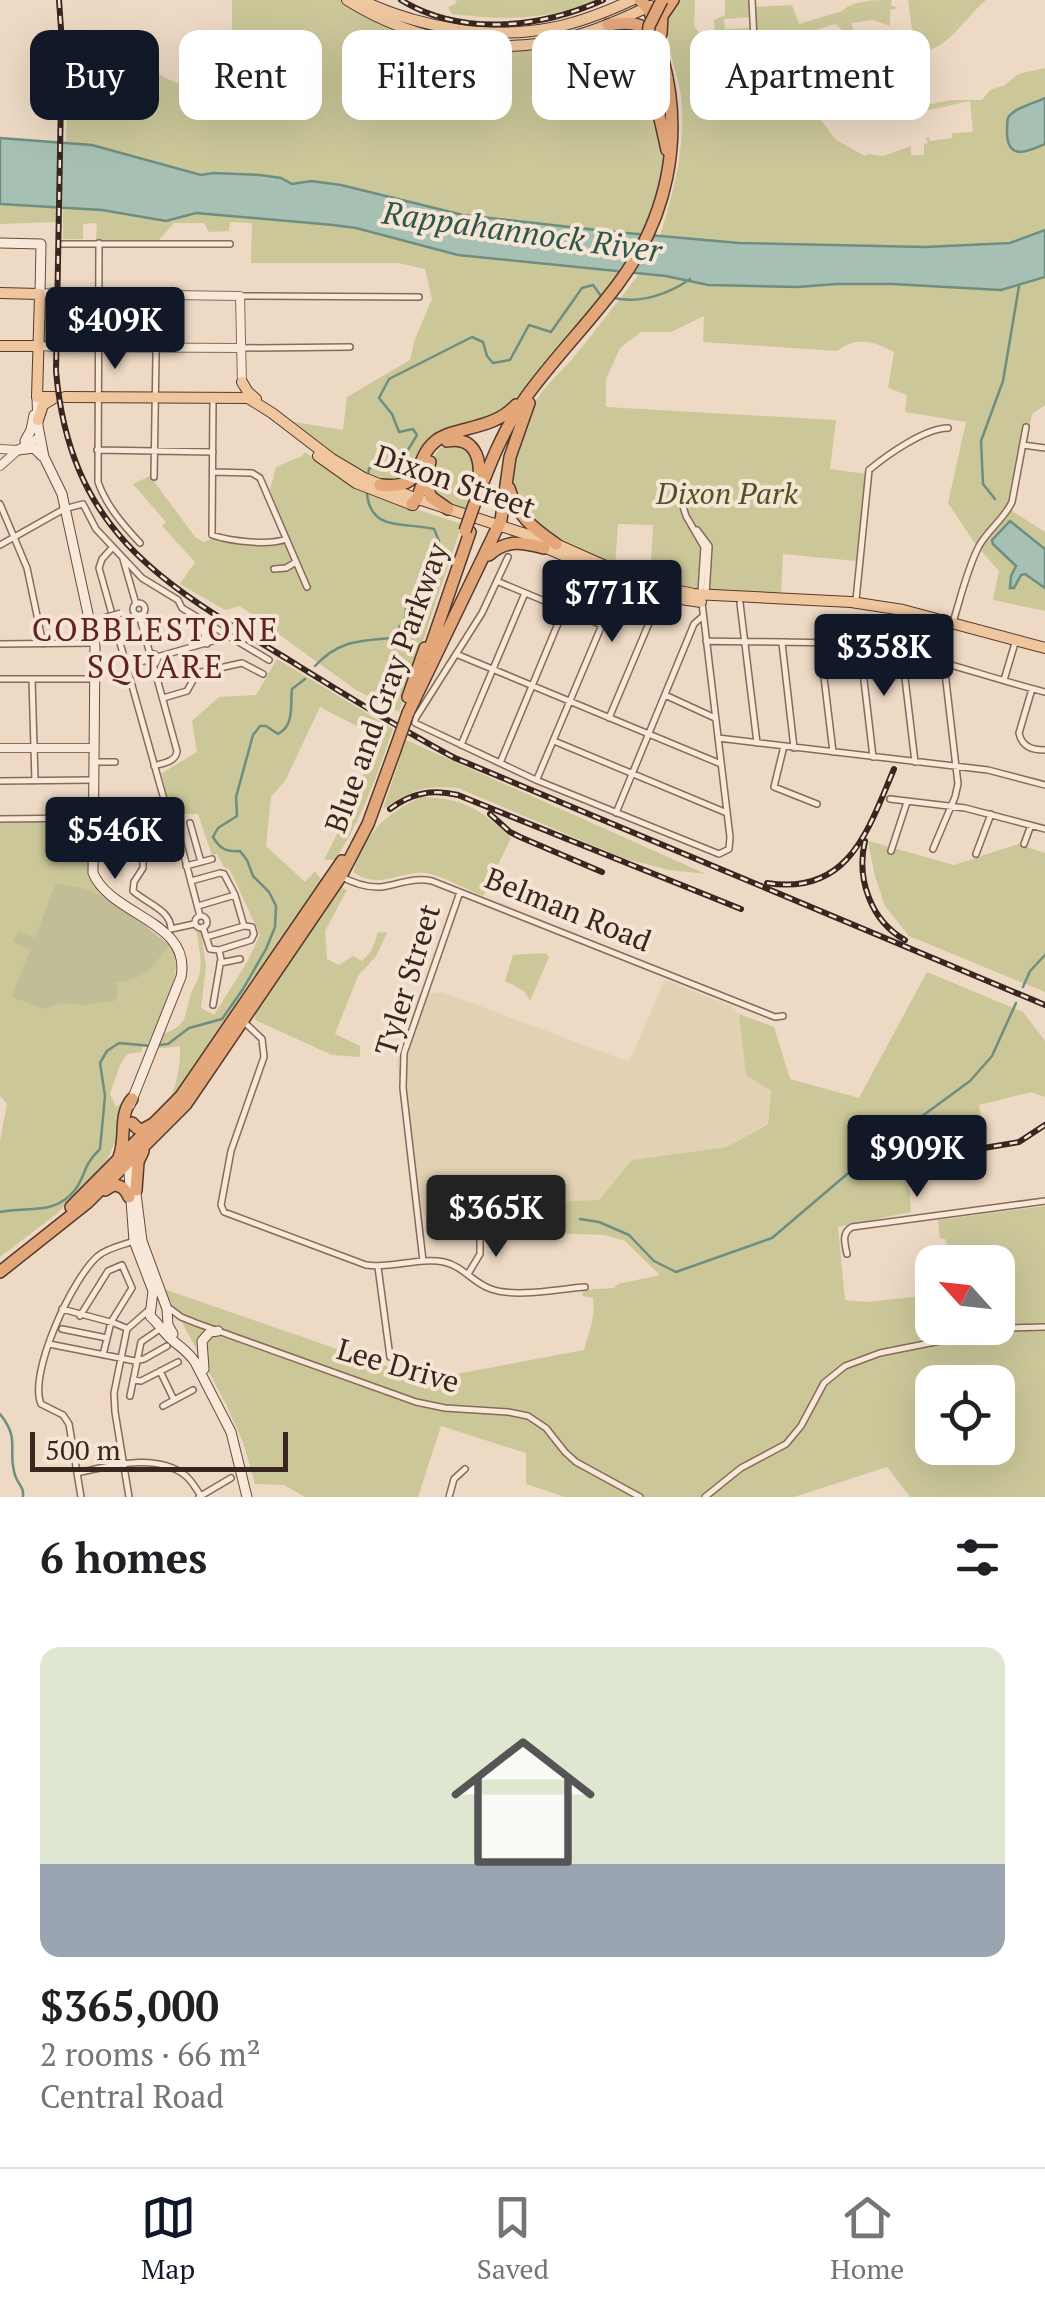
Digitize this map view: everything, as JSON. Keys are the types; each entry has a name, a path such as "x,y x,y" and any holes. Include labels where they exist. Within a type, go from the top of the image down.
{"highway":[{"path":"663,0 648,26 646,56 666,143 664,194"},
{"path":"662,30 664,11 673,0"},
{"path":"644,4 656,30"},
{"path":"608,24 629,22 642,26 653,35 661,51 673,129 664,194"},
{"name":"Blue and Gray Parkway","path":"0,1264 76,1204 186,1104 362,838 393,748 409,715 502,436 542,376 632,274 658,218 672,178 677,129 670,76"},
{"name":"Blue and Gray Parkway","path":"658,218 664,194"},
{"name":"Blue and Gray Parkway","path":"476,508 503,445 530,400 598,312"},
{"path":"414,500 422,463 435,440 498,420 542,376"},
{"path":"409,715 497,528 504,509 513,444 530,400"},
{"path":"414,500 432,456 441,444 453,439 466,442 476,451 480,463 476,508"},
{"path":"380,490 410,480 422,463"},
{"path":"425,477 431,497 448,509"},
{"path":"507,480 523,518 550,546"},
{"path":"480,566 506,543 550,546"},
{"name":"Blue and Gray Parkway","path":"0,1272 97,1194 181,1096 338,875"},
{"path":"97,1194 116,1185 132,1194 138,1162 123,1146 124,1113 132,1099"},
{"path":"132,1123 142,1130 160,1119"}],"main road":[{"path":"347,0 404,28 435,38 507,46 552,42 663,0"},
{"path":"362,0 424,21 507,32 569,24 632,0"},
{"path":"0,243 41,244 55,294 40,346 37,403 44,457 60,489 94,643 92,869 98,884 113,898 167,930 179,949 182,965 132,1099 127,1118 131,1154"},
{"path":"0,293 55,294"},
{"path":"0,346 40,346"},
{"path":"242,382 272,413"},
{"path":"25,440 37,403 46,394 60,398 242,398"},
{"path":"37,403 43,405 60,398"},
{"name":"Dixon Street","path":"242,398 254,400 355,478"},
{"name":"Dixon Street","path":"242,398 333,469 380,490 497,528"},
{"path":"18,450 34,448 44,457"},
{"name":"Dixon Street","path":"414,500 550,546 660,596 818,601"},
{"name":"Dixon Street","path":"622,578 664,590 740,603 802,605 818,601"},
{"path":"818,601 903,610 954,622 1015,644 1045,648"},
{"path":"132,1099 134,1245 154,1291 153,1318 168,1341 180,1345 195,1362 229,1427 249,1497"},
{"path":"134,1245 167,1311 170,1330 192,1349 235,1429 249,1497"},
{"path":"153,1318 158,1303 167,1311"},
{"path":"153,1318 162,1321 167,1311"},
{"path":"204,1370 202,1344 208,1334 218,1330"},
{"path":"231,1478 238,1459"},
{"path":"231,1478 243,1484"}],"street":[{"path":"752,0 754,30"},
{"path":"41,244 54,244"},
{"path":"63,244 230,244"},
{"path":"99,244 97,475 101,491 140,542"},
{"path":"55,294 419,298"},
{"path":"154,476 157,295"},
{"path":"240,296 242,398"},
{"path":"40,346 350,347"},
{"path":"213,398 212,535 241,541 278,542 286,538"},
{"path":"954,622 978,548 1010,507 1026,427"},
{"path":"855,603 869,470 927,433 948,428"},
{"path":"18,450 25,440 40,437"},
{"path":"0,466 40,437"},
{"path":"1023,445 1045,448"},
{"path":"0,449 18,450"},
{"path":"97,450 213,452"},
{"path":"213,472 258,476 307,587"},
{"path":"508,557 482,614 409,715 461,745 536,780 720,854 727,851 730,842 702,616 708,546 684,511 682,500"},
{"path":"0,504 27,568 44,644"},
{"path":"0,545 64,510 83,504 96,529 142,578 178,600 182,608 269,660"},
{"path":"113,547 99,568 165,817"},
{"path":"122,558 177,754 173,760 154,766"},
{"path":"274,569 296,562"},
{"path":"130,582 142,578"},
{"path":"536,780 622,578"},
{"path":"498,582 602,625"},
{"path":"461,745 525,593"},
{"path":"609,718 660,596"},
{"path":"740,603 757,743"},
{"path":"90,621 136,609"},
{"path":"500,763 564,609"},
{"path":"616,813 694,624 702,616"},
{"path":"198,618 207,644"},
{"path":"126,666 230,636"},
{"path":"706,641 860,646 902,652 1045,692"},
{"path":"0,644 94,643"},
{"path":"782,643 794,748"},
{"path":"820,644 832,752"},
{"path":"1004,680 1015,644"},
{"path":"860,646 873,757"},
{"path":"902,652 914,762"},
{"path":"456,654 721,764"},
{"path":"163,698 187,691 197,673 242,663 263,674"},
{"path":"933,849 958,784 944,664"},
{"path":"32,679 34,781"},
{"path":"0,680 95,679"},
{"path":"1032,689 1021,740 1028,747 1045,750"},
{"path":"665,695 716,718"},
{"path":"718,738 1003,772 1045,785"},
{"path":"554,740 727,813"},
{"path":"784,746 774,787 817,804"},
{"path":"0,748 94,748"},
{"path":"94,762 115,762"},
{"path":"0,781 93,780"},
{"path":"890,799 951,806 1044,828"},
{"path":"891,851 908,802"},
{"path":"976,854 991,814"},
{"path":"0,819 165,817 177,829 200,916 207,920 203,928 206,938 210,949 251,940 254,934 252,927 244,926 206,938"},
{"path":"142,818 143,868 133,891 166,914 171,922 167,930"},
{"path":"190,824 201,862"},
{"path":"1024,844 1031,825"},
{"path":"186,866 212,859"},
{"path":"190,881 220,873 226,877 244,926"},
{"name":"Belman Road","path":"338,875 370,887 424,880 776,1017 783,1016"},
{"name":"Tyler Street","path":"423,1261 403,1063 460,892"},
{"path":"198,906 235,895"},
{"path":"195,924 200,916"},
{"path":"167,930 195,924 203,928"},
{"path":"213,1006 219,950"},
{"path":"220,963 240,959"},
{"path":"243,1021 259,1034 264,1053 228,1162 220,1205 224,1212 366,1266 448,1263 484,1286 506,1292 584,1287"},
{"path":"847,1254 845,1234 852,1227 1045,1201"},
{"path":"468,1274 480,1254 480,1236"},
{"path":"81,1497 69,1424 63,1415 44,1407 38,1389 62,1310 95,1258 134,1245"},
{"path":"80,1316 108,1270 122,1265 132,1288 111,1322 103,1355"},
{"path":"378,1267 390,1357"},
{"path":"62,1310 127,1329"},
{"name":"Lee Drive","path":"167,1311 416,1402 528,1416 546,1428 576,1462 640,1497"},
{"path":"129,1497 114,1402 127,1329 138,1317 153,1318 142,1341 130,1396"},
{"path":"705,1497 741,1468 786,1444 802,1426 824,1383 846,1366 880,1353 1005,1328 1045,1327"},
{"path":"62,1329 106,1338"},
{"path":"49,1344 137,1360 168,1341"},
{"path":"133,1380 141,1381 178,1362"},
{"path":"160,1371 174,1400"},
{"path":"163,1406 194,1390"},
{"path":"77,1473 123,1464 155,1463 181,1473 199,1496 231,1478"},
{"path":"450,1497 454,1480 466,1469"}],"shaded area":[{"path":"56,883 110,900 169,945 142,975 116,982 115,1001 60,1003 44,1009 12,997 30,950 13,942 18,931 35,938"},
{"path":"665,980 730,1006 739,1014 746,1075 771,1090 768,1123 727,1147 632,1160 599,1200 545,1202 484,1216 413,1211 397,1060 418,995 442,992 629,1062"}],"green space":[{"path":"232,0 340,0 398,30 342,30 342,120 512,120 512,47 532,43 532,120 659,120 663,170 642,235 463,215 341,185 311,181 292,184 260,175 201,175 92,145 66,143 67,120 159,120 159,73 179,84 179,120 322,120 322,30 232,30"},
{"path":"457,0 596,0 560,12 508,18 452,14 448,7"},
{"path":"680,0 695,0 694,26 697,30 690,30 690,120 821,120 836,140 865,156 883,156 911,146 911,155 924,155 926,138 930,141 952,138 952,133 973,132 970,101 930,110 930,104 982,100 990,90 1005,85 1018,74 1045,68 1045,98 1011,114 1012,149 1025,151 1045,144 1045,230 1010,243 925,247 739,243 660,236 674,185 682,133 681,97 668,30 672,10"},
{"path":"725,0 750,0 751,17 724,19 725,29 751,28 715,30 714,20 725,15"},
{"path":"892,0 891,5 898,8 890,10 890,26 873,20 851,23 853,30 842,30 835,24 816,30 756,30 755,7 792,5 799,24 859,3"},
{"path":"908,0 986,0 937,47 930,50 930,30 912,30"},
{"path":"0,204 56,207 56,222 0,224"},
{"path":"63,207 166,221 196,213 333,225 458,255 621,272 513,402 493,417 444,431 405,479 385,482 354,469 288,421 343,430 347,397 410,360 432,299 425,269 398,263 251,263 252,223 230,222 229,231 209,232 204,223 174,223 158,241 96,240 97,223 83,224 83,239 63,239"},
{"name":"Dixon Park","path":"639,274 708,285 892,284 1001,290 1045,277 1045,405 1032,414 1012,511 1045,532 1045,549 1010,521 993,544 1016,565 1014,588 1025,574 1045,588 1045,611 993,600 999,571 948,503 966,422 905,412 907,395 888,388 894,352 865,342 851,343 837,351 703,342 704,316 671,332 641,332 620,348 606,379 606,407 836,420 830,469 866,474 856,561 783,554 781,595 686,589 650,582 653,525 618,524 615,566 537,527 519,507 514,493 513,463 520,432 542,393"},
{"path":"446,443 469,445 477,474 467,511 445,503 432,492 431,465"},
{"path":"305,452 350,485 462,524 399,712 356,690 240,606 225,610 180,584 195,562 162,526 166,522 133,484 150,476 195,537 204,542 214,538 242,544 271,543 289,538 270,490 276,467"},
{"path":"277,659 393,729 353,829 335,860 324,860 355,798 376,736 320,707 285,781 271,797 266,846 305,882 315,871 322,881 176,1097 160,1113 176,1081 180,1046 155,1049 162,1034 182,1023 198,978 196,927 201,930 206,967 201,1008 214,1015 260,935 230,870 217,854 212,855 198,814 170,814 162,773 197,752 192,721 219,697 256,695"},
{"path":"406,740 706,874 669,870 623,858 458,788 418,790 383,809"},
{"path":"422,797 471,807 511,838 483,896 431,874 373,880 353,872 378,826"},
{"path":"0,821 89,821 89,863 96,887 169,945 176,966 170,993 147,1046 142,1047 142,1052 127,1054 120,1065 110,1094 116,1107 121,1103 118,1144 114,1144 104,1168 55,1215 0,1257 0,1141 7,1104 0,1096"},
{"path":"868,841 954,865 1018,844 1045,853 1045,992 909,936 885,906"},
{"path":"341,887 347,890 325,931 327,959 339,965 353,956 362,961 372,950 378,932 387,933 376,956 358,976 335,1034 360,1046 360,1057 332,1055 255,1020 255,1013"},
{"path":"546,953 549,957 530,1001 524,991 505,981 513,955"},
{"path":"927,972 1023,1012 1045,1041 1045,1097 1031,1092 979,1105 985,1137 974,1140 965,1153 961,1139 948,1141 941,1150 907,1152 911,1212 838,1227 845,1300 915,1297 915,1345 1015,1345 1015,1245 948,1245 940,1238 938,1220 1045,1206 1045,1497 910,1497 887,1467 794,1497 565,1497 526,1484 526,1453 441,1426 418,1497 305,1497 284,1485 255,1484 227,1406 164,1289 455,1390 451,1375 584,1350 594,1305 593,1298 583,1296 582,1290 614,1288 660,1275 625,1241 605,1235 517,1228 427,1230 425,1212 484,1216 545,1202 599,1200 632,1160 727,1147 768,1124 771,1091 746,1075 739,1014 774,1027 790,1079 859,1098"}],"water":[{"path":"1045,98 1045,144 1016,151 1007,135 1008,118"},
{"name":"Rappahannock River","path":"0,138 92,145 201,175 260,175 292,184 311,181 341,185 463,215 739,243 925,247 1010,243 1045,230 1045,277 1001,290 892,284 708,285 666,276 458,255 333,225 196,213 166,221 102,210 0,204"},
{"path":"1010,521 1045,549 1045,588 1025,574 1010,588 1016,566 992,540"}],"waterway":[{"path":"614,298 654,296 690,279"},
{"path":"368,474 372,466 393,471 403,465 417,435 413,429 399,432 392,414 379,398 389,379 472,337 483,342 493,363 510,360 529,325 551,332 582,288 593,285 601,296"},
{"path":"995,499 983,484 981,441 1003,381 1019,286"},
{"path":"315,666 341,647 393,638 406,609 422,591 421,582 439,541 434,529 382,520 375,515 367,494"},
{"path":"159,1045 168,1044 189,1028 222,1019 243,989 275,927 276,906 253,876 247,860 240,851 221,847 213,837 218,828 237,816 236,797 253,735 260,726 278,734 283,730 291,714 292,689 305,679"},
{"path":"1023,987 1030,971 1045,955"},
{"path":"580,1219 599,1222 629,1235 654,1261 676,1272 772,1238 873,1152 970,1081 992,1056 1016,1003"},
{"path":"0,1212 49,1207 75,1190 100,1149 105,1096 100,1063 107,1051 119,1043 151,1046"},
{"path":"0,1414 12,1438 13,1466 23,1497"}],"railway":[{"path":"59,0 62,43 56,371 65,427 81,474 103,514 130,548 201,606 455,758 1045,1005"},
{"path":"401,0 424,12 475,24 528,22 603,0"},
{"path":"767,883 795,884 818,879 836,869 864,835 894,769"},
{"path":"390,809 422,794 458,795 741,909"},
{"path":"490,814 510,832 602,872"},
{"path":"865,841 863,870 869,898 883,922 905,940"},
{"path":"978,1149 1019,1142 1045,1125"}],"district":[{"name":"COBBLESTONE SQUARE","path":"156,648"}]}
